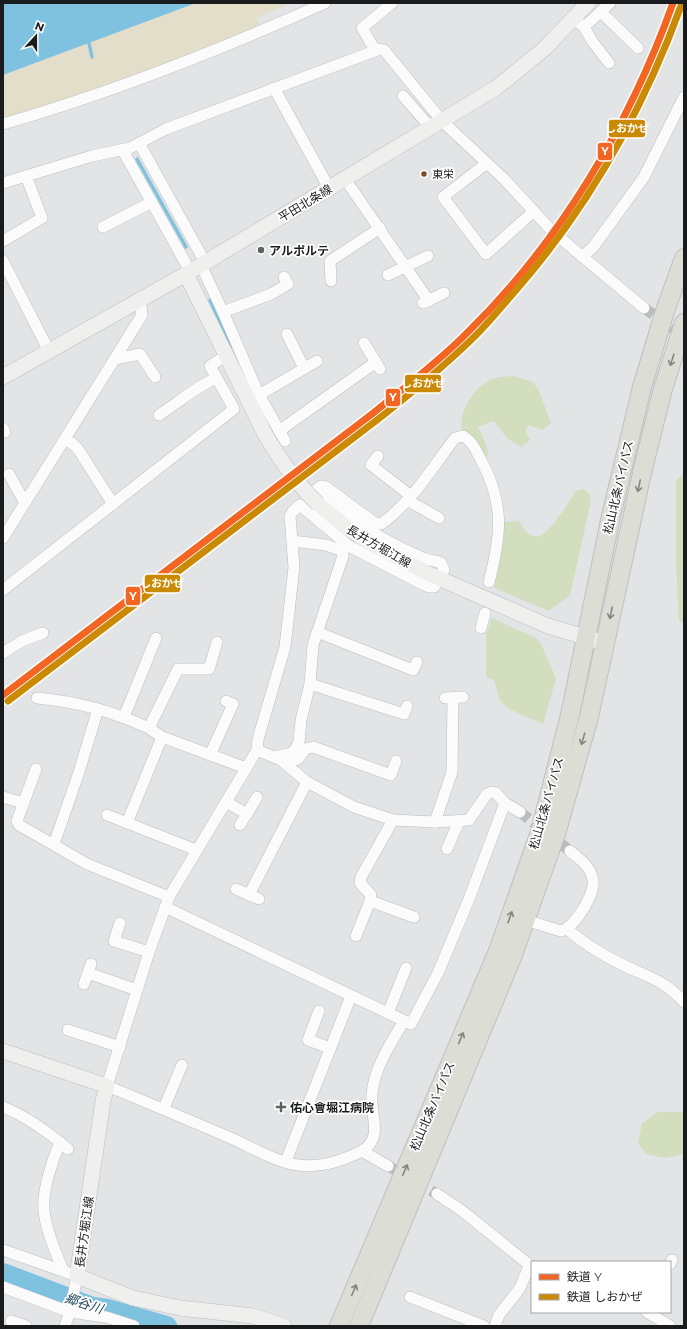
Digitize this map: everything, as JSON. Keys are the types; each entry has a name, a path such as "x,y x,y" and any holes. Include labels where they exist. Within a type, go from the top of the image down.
{"highway":[{"name":"松山北条バイパス","path":"339,1326 498,951 540,832 570,715 611,516 642,387 665,311 684,258"},
{"name":"松山北条バイパス","path":"360,1326 513,956 556,834 589,717 660,399 684,323"}],"main road":[{"name":"平田北条線","path":"3,377 195,268 496,88 544,49 579,13"},
{"name":"長井方堀江線","path":"195,268 225,356 265,434 284,465 301,487 317,497 346,527 367,541 440,579 548,626 605,643"},
{"path":"3,1050 107,1086"},
{"name":"長井方堀江線","path":"107,1086 103,1101 77,1276 133,1298 180,1308 253,1316 284,1326"}],"street":[{"path":"3,124 116,89 183,64 325,3"},
{"path":"375,50 362,28 392,3"},
{"path":"609,63 592,41 579,13 600,12 610,3"},
{"path":"600,12 638,48"},
{"path":"3,183 139,143 166,129 375,50 384,50 436,124"},
{"path":"274,88 329,188"},
{"path":"403,96 436,124 487,163 504,179 553,232 644,308"},
{"path":"582,257 594,246 644,177 684,97"},
{"path":"139,143 195,268"},
{"path":"122,149 152,202 223,312 259,395 285,441"},
{"path":"487,163 443,197 486,254 534,211"},
{"path":"3,241 42,218 26,176"},
{"path":"345,178 406,266 426,302 444,293"},
{"path":"103,227 152,202"},
{"path":"332,281 330,261 380,228"},
{"path":"388,275 428,256"},
{"path":"3,261 5,274 49,351"},
{"path":"223,312 271,294 288,284 284,277"},
{"path":"3,538 142,315 140,299"},
{"path":"287,334 304,368"},
{"path":"279,431 378,366 364,343"},
{"path":"115,359 140,354 155,377"},
{"path":"3,590 234,409 210,366 225,356"},
{"path":"259,395 317,361"},
{"path":"159,415 193,393 204,383 217,378"},
{"path":"404,1021 383,1058 376,1076 372,1094 372,1112 375,1129 373,1140 370,1146 338,1162 321,1165 296,1165 164,1108 107,1086 149,952 167,902 196,850 257,750 258,739 285,647 294,567 290,516 293,511 300,505 317,497 321,486 326,487 375,523 381,524 395,514 409,498 455,438 462,436 471,442 486,469 497,499 500,520 496,554 489,582"},
{"path":"64,440 72,443 78,449 113,504"},
{"path":"378,456 371,465 409,498 439,518"},
{"path":"9,474 24,503"},
{"path":"300,505 349,546 429,587 434,587 440,579"},
{"path":"275,757 289,754 297,746 310,684 313,645 343,556 342,551 326,545 292,542"},
{"path":"481,628 485,613"},
{"path":"317,632 413,670 417,662"},
{"path":"3,653 22,641 43,633"},
{"path":"124,717 156,638"},
{"path":"149,728 178,668 209,669 217,642"},
{"path":"310,684 404,714 407,706"},
{"path":"38,698 68,701 124,717 149,728 162,737 246,768"},
{"path":"435,822 452,772 454,698"},
{"path":"210,755 233,704 226,701"},
{"path":"54,844 79,772 98,709"},
{"path":"127,823 162,737"},
{"path":"286,763 298,759 305,749 313,747 391,775 396,760"},
{"path":"257,750 286,763 307,782 354,806 393,820 435,822 469,820 487,794 492,792 496,793 505,803 520,812"},
{"path":"36,769 23,803 18,821 19,825 54,844 70,856 167,902 351,996 411,1024 438,973 469,899 505,803"},
{"path":"236,889 254,897 307,782"},
{"path":"3,797 23,803"},
{"path":"240,825 257,797"},
{"path":"226,802 247,814"},
{"path":"107,815 196,850"},
{"path":"356,936 371,895 360,883 360,877 393,820"},
{"path":"447,849 459,821"},
{"path":"525,920 562,931 567,929 589,898 593,880 583,861 570,851"},
{"path":"370,901 414,917"},
{"path":"120,923 114,941 149,952"},
{"path":"567,929 578,939 620,964 670,987 684,1002"},
{"path":"388,1013 406,968"},
{"path":"88,973 137,990"},
{"path":"286,1161 351,996"},
{"path":"320,1011 308,1040 330,1048"},
{"path":"68,1030 120,1046"},
{"path":"164,1108 182,1065"},
{"path":"3,1107 32,1122 48,1132 64,1145 50,1170 44,1205 47,1224 63,1271"},
{"path":"362,1151 388,1166"},
{"path":"437,1194 482,1226 530,1266 520,1288 499,1316 495,1326"},
{"path":"3,1250 77,1276 70,1312 65,1326"},
{"path":"3,1287 70,1312 106,1316 134,1326"},
{"path":"410,1297 484,1326"},
{"path":"649,1313 670,1326"},
{"path":"11,1321 26,1326"}],"green space":[{"path":"513,376 533,382 539,391 551,423 542,430 530,425 526,428 526,433 530,440 521,447 507,438 494,421 478,427 487,447 488,455 486,458 462,429 465,408 472,395 488,381"},
{"path":"684,472 684,624 679,621 676,562 676,482"},
{"path":"582,489 589,493 591,501 570,595 549,611 494,588 503,522 519,521 525,530 530,534 536,537 540,536 554,523 576,491"},
{"path":"492,618 535,638 541,644 556,678 543,724 511,710 500,701 494,680 486,677 486,634"},
{"path":"658,1112 684,1112 684,1154 665,1158 646,1154 638,1143 642,1123"}],"sand":[{"path":"196,3 290,3 257,18 260,25 177,60 116,83 3,119 3,75"}],"water":[{"path":"3,3 196,3 3,75"}],"waterway":[{"path":"89,43 92,57"},
{"path":"137,159 186,247"},
{"path":"210,300 231,346"},
{"name":"郷谷川","path":"3,1273 93,1307 108,1309 167,1326"}],"tunnel":[{"path":"644,308 684,336"},
{"path":"520,812 570,851"},
{"path":"388,1166 437,1194"}],"rail line":[{"name":"Y","path":"3,695 372,414 432,365 466,334 532,261 588,180 613,138 635,94 673,3"},
{"name":"しおかぜ","path":"8,701 377,420 437,371 477,334 543,257 591,190 632,119 650,82 681,6"}],"place":[{"name":"東栄","path":"424,174"},
{"name":"アルポルテ","path":"261,250"},
{"name":"佑心會堀江病院","path":"281,1107"}]}
